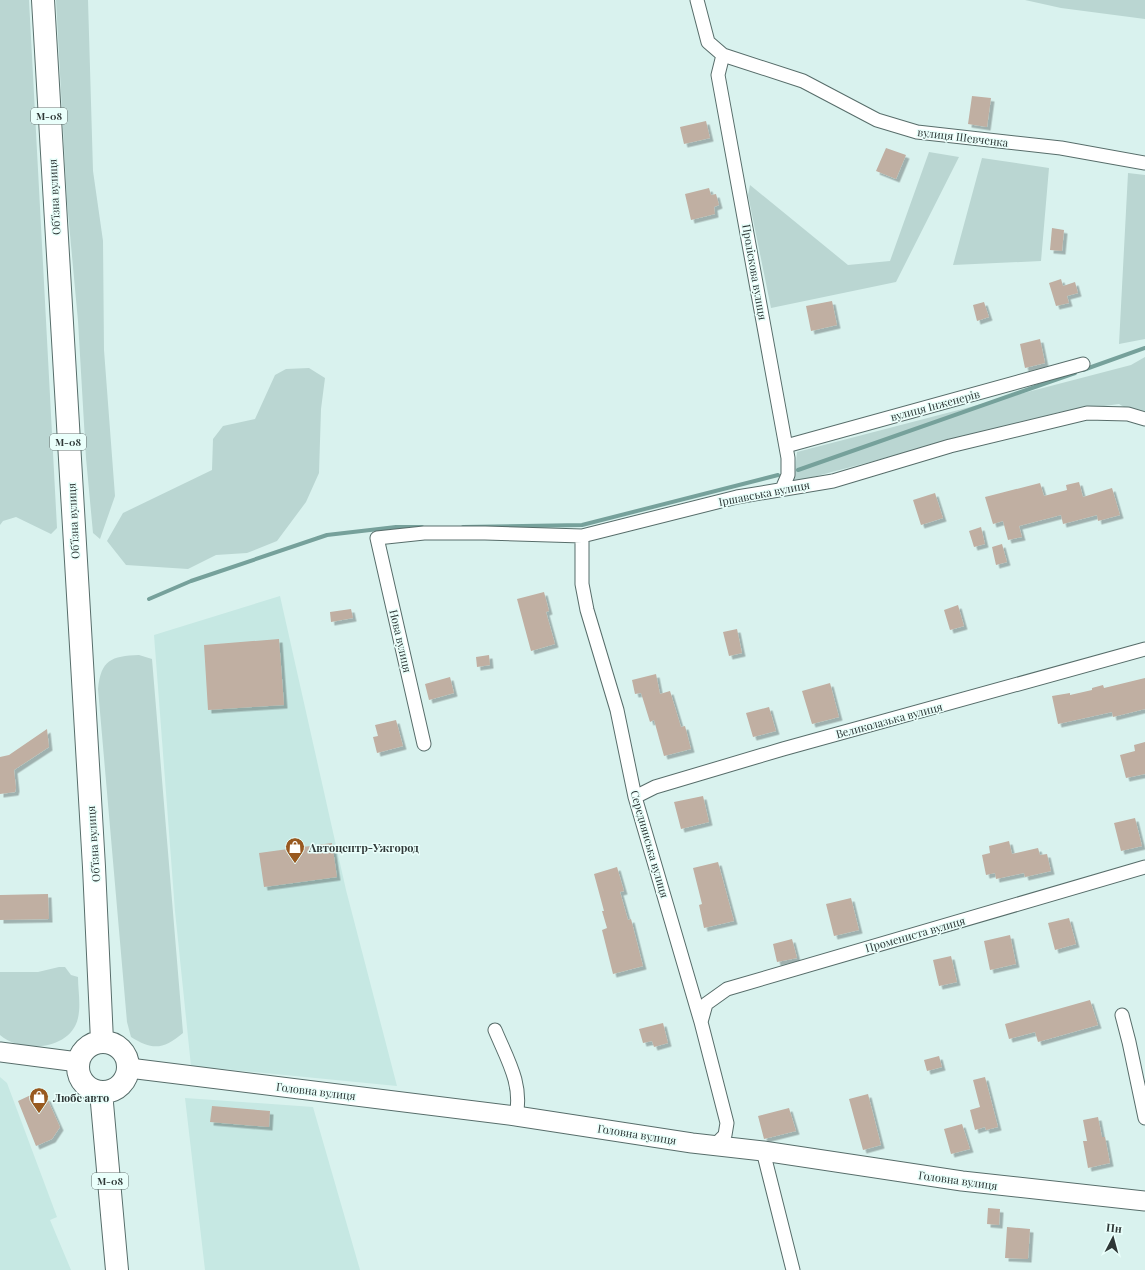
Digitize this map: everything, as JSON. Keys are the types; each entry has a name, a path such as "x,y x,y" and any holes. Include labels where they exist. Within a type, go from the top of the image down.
{"highway":[{"name":"Обʼїзна вулиця","path":"43,0 94,866 102,1041"},
{"path":"102,1041 118,1046 126,1056 129,1068 127,1076 117,1088 109,1092 93,1090 86,1085 79,1074 78,1062 81,1054 87,1048 102,1041"},
{"name":"М-08","path":"101,1092 117,1270"}],"street":[{"path":"697,0 708,42 723,55"},
{"name":"вулиця Шевченка","path":"723,55 803,81 877,120 917,132 1060,148 1145,163"},
{"name":"Проліскова вулиця","path":"723,55 718,75 786,446 788,475 782,488"},
{"name":"вулиця Інженерів","path":"786,446 1084,364"},
{"name":"Іршавська вулиця","path":"378,538 424,533 582,536 737,497 782,488 833,481 950,446 1086,413 1128,414 1145,419"},
{"name":"Середнянська вулиця","path":"582,536 582,584 587,610 617,710 635,797 701,1022 727,1123 725,1135 715,1145"},
{"name":"Нова вулиця","path":"378,538 424,744"},
{"name":"Великолазька вулиця","path":"635,797 655,786 1145,649"},
{"name":"Промениста вулиця","path":"701,1022 706,1004 727,989 1145,867"},
{"path":"1122,1015 1130,1042 1145,1118"},
{"path":"495,1030 516,1079 519,1104 516,1116"},
{"path":"0,1052 78,1062"},
{"name":"Головна вулиця","path":"129,1068 516,1116 763,1151 962,1182 1145,1201"},
{"path":"763,1151 793,1270"}],"shaded area":[{"path":"0,0 29,0 57,528 51,534 16,517 3,521 0,525"},
{"path":"56,0 88,0 93,171 103,241 104,350 115,496 100,539 93,533 86,458 78,321 67,202"},
{"path":"1025,0 1145,0 1145,19 1061,8"},
{"path":"929,152 959,157 896,282 771,308 748,195 750,185 848,265 890,261"},
{"path":"982,158 1049,168 1041,261 953,265"},
{"path":"1128,173 1145,175 1145,339 1119,344"},
{"path":"1145,357 1145,420 1119,404 1060,412 794,482 797,452 1131,365"},
{"path":"309,368 325,378 321,409 319,473 306,502 277,541 247,553 216,555 188,569 126,565 107,541 123,513 212,470 213,439 223,426 255,419 275,375 286,369"},
{"path":"280,596 346,890 397,1086 191,1066 175,911 154,635"},
{"path":"139,655 152,659 183,1033 170,1042 158,1046 146,1045 131,1037 127,1022 98,689 99,679 105,666 109,662 121,657"},
{"path":"65,967 71,975 78,977 79,1013 74,1029 66,1037 45,1046 20,1045 9,1041 0,1035 0,972 38,972"},
{"path":"0,1077 7,1083 57,1217 50,1220 71,1270 0,1270"},
{"path":"185,1098 313,1107 360,1270 205,1270"}],"building":[{"path":"972,96 991,98 987,127 968,124"},
{"path":"706,121 710,138 684,144 680,127"},
{"path":"886,148 906,155 896,179 876,171"},
{"path":"709,188 711,195 716,194 719,205 714,207 715,214 691,220 685,194"},
{"path":"1052,228 1064,230 1062,251 1050,250"},
{"path":"1061,279 1063,286 1075,282 1078,293 1067,296 1069,303 1056,306 1049,283"},
{"path":"832,301 837,325 811,331 806,306"},
{"path":"984,302 989,317 977,321 973,305"},
{"path":"1040,339 1045,363 1025,368 1020,344"},
{"path":"1079,482 1083,497 1112,488 1120,515 1098,521 1097,515 1063,524 1061,515 1019,526 1022,537 1008,540 1003,521 993,524 985,497 1040,483 1044,496 1067,490 1066,485"},
{"path":"935,493 943,518 921,525 913,500"},
{"path":"981,527 985,544 974,547 969,531"},
{"path":"1002,544 1007,562 996,565 992,547"},
{"path":"544,592 549,611 546,612 555,644 531,651 517,599"},
{"path":"958,605 964,626 950,630 944,610"},
{"path":"351,609 353,618 331,622 330,612"},
{"path":"737,629 742,653 729,656 723,632"},
{"path":"279,639 284,705 208,710 204,645"},
{"path":"489,655 490,665 477,667 476,657"},
{"path":"656,674 660,694 670,691 681,727 685,726 691,749 664,756 654,720 650,722 641,693 635,694 632,680"},
{"path":"450,677 454,693 429,700 425,684"},
{"path":"1145,678 1145,709 1113,717 1112,712 1058,724 1052,696 1070,693 1070,695 1092,690 1092,688 1103,685 1104,688"},
{"path":"830,683 839,717 812,724 802,691"},
{"path":"769,707 776,731 753,737 746,713"},
{"path":"396,720 403,746 377,753 373,737 378,736 375,725"},
{"path":"47,729 49,747 14,770 15,792 0,794 0,757 9,755"},
{"path":"1145,742 1145,774 1126,778 1120,755 1135,751 1134,745"},
{"path":"703,796 709,822 681,829 674,802"},
{"path":"1135,818 1142,846 1121,851 1114,823"},
{"path":"1009,841 1012,854 1038,848 1040,855 1047,854 1051,871 1025,877 1024,873 996,879 995,873 986,875 982,855 990,853 989,846"},
{"path":"332,843 337,877 264,887 259,853"},
{"path":"718,862 734,921 704,928 699,905 702,904 693,868"},
{"path":"617,867 624,891 620,892 628,920 631,919 643,966 613,974 602,930 607,928 602,911 604,911 594,874"},
{"path":"48,894 49,919 0,920 0,895"},
{"path":"851,898 859,930 834,936 826,904"},
{"path":"1069,918 1076,944 1055,950 1048,923"},
{"path":"1010,935 1016,964 990,970 984,941"},
{"path":"792,939 797,958 777,962 773,944"},
{"path":"951,956 957,982 939,986 933,960"},
{"path":"1090,1000 1098,1025 1038,1042 1035,1032 1009,1039 1005,1024"},
{"path":"663,1023 668,1043 654,1047 652,1041 643,1043 639,1029"},
{"path":"939,1056 942,1067 927,1071 924,1060"},
{"path":"985,1077 998,1127 986,1130 985,1127 975,1130 970,1110 980,1107 973,1080"},
{"name":"Любе авто","path":"33,1094 47,1098 60,1127 52,1139 36,1146 18,1101"},
{"path":"868,1094 881,1145 863,1150 849,1099"},
{"path":"212,1106 270,1111 269,1127 210,1122"},
{"path":"789,1108 796,1131 764,1139 758,1116"},
{"path":"1098,1117 1102,1137 1105,1137 1110,1163 1088,1168 1083,1141 1087,1141 1083,1120"},
{"path":"962,1124 970,1149 951,1154 944,1129"},
{"path":"988,1208 1000,1209 999,1225 987,1224"},
{"path":"1007,1227 1030,1229 1028,1259 1005,1258"}],"waterway":[{"path":"1083,370 1145,348"},
{"path":"798,470 1075,373"},
{"path":"463,527 582,525 778,475"},
{"path":"149,599 191,581 327,535 396,527 422,527"}],"place":[{"name":"Автоцентр-Ужгород","path":"295,864"},
{"name":"Любе авто","path":"39,1114"}]}
